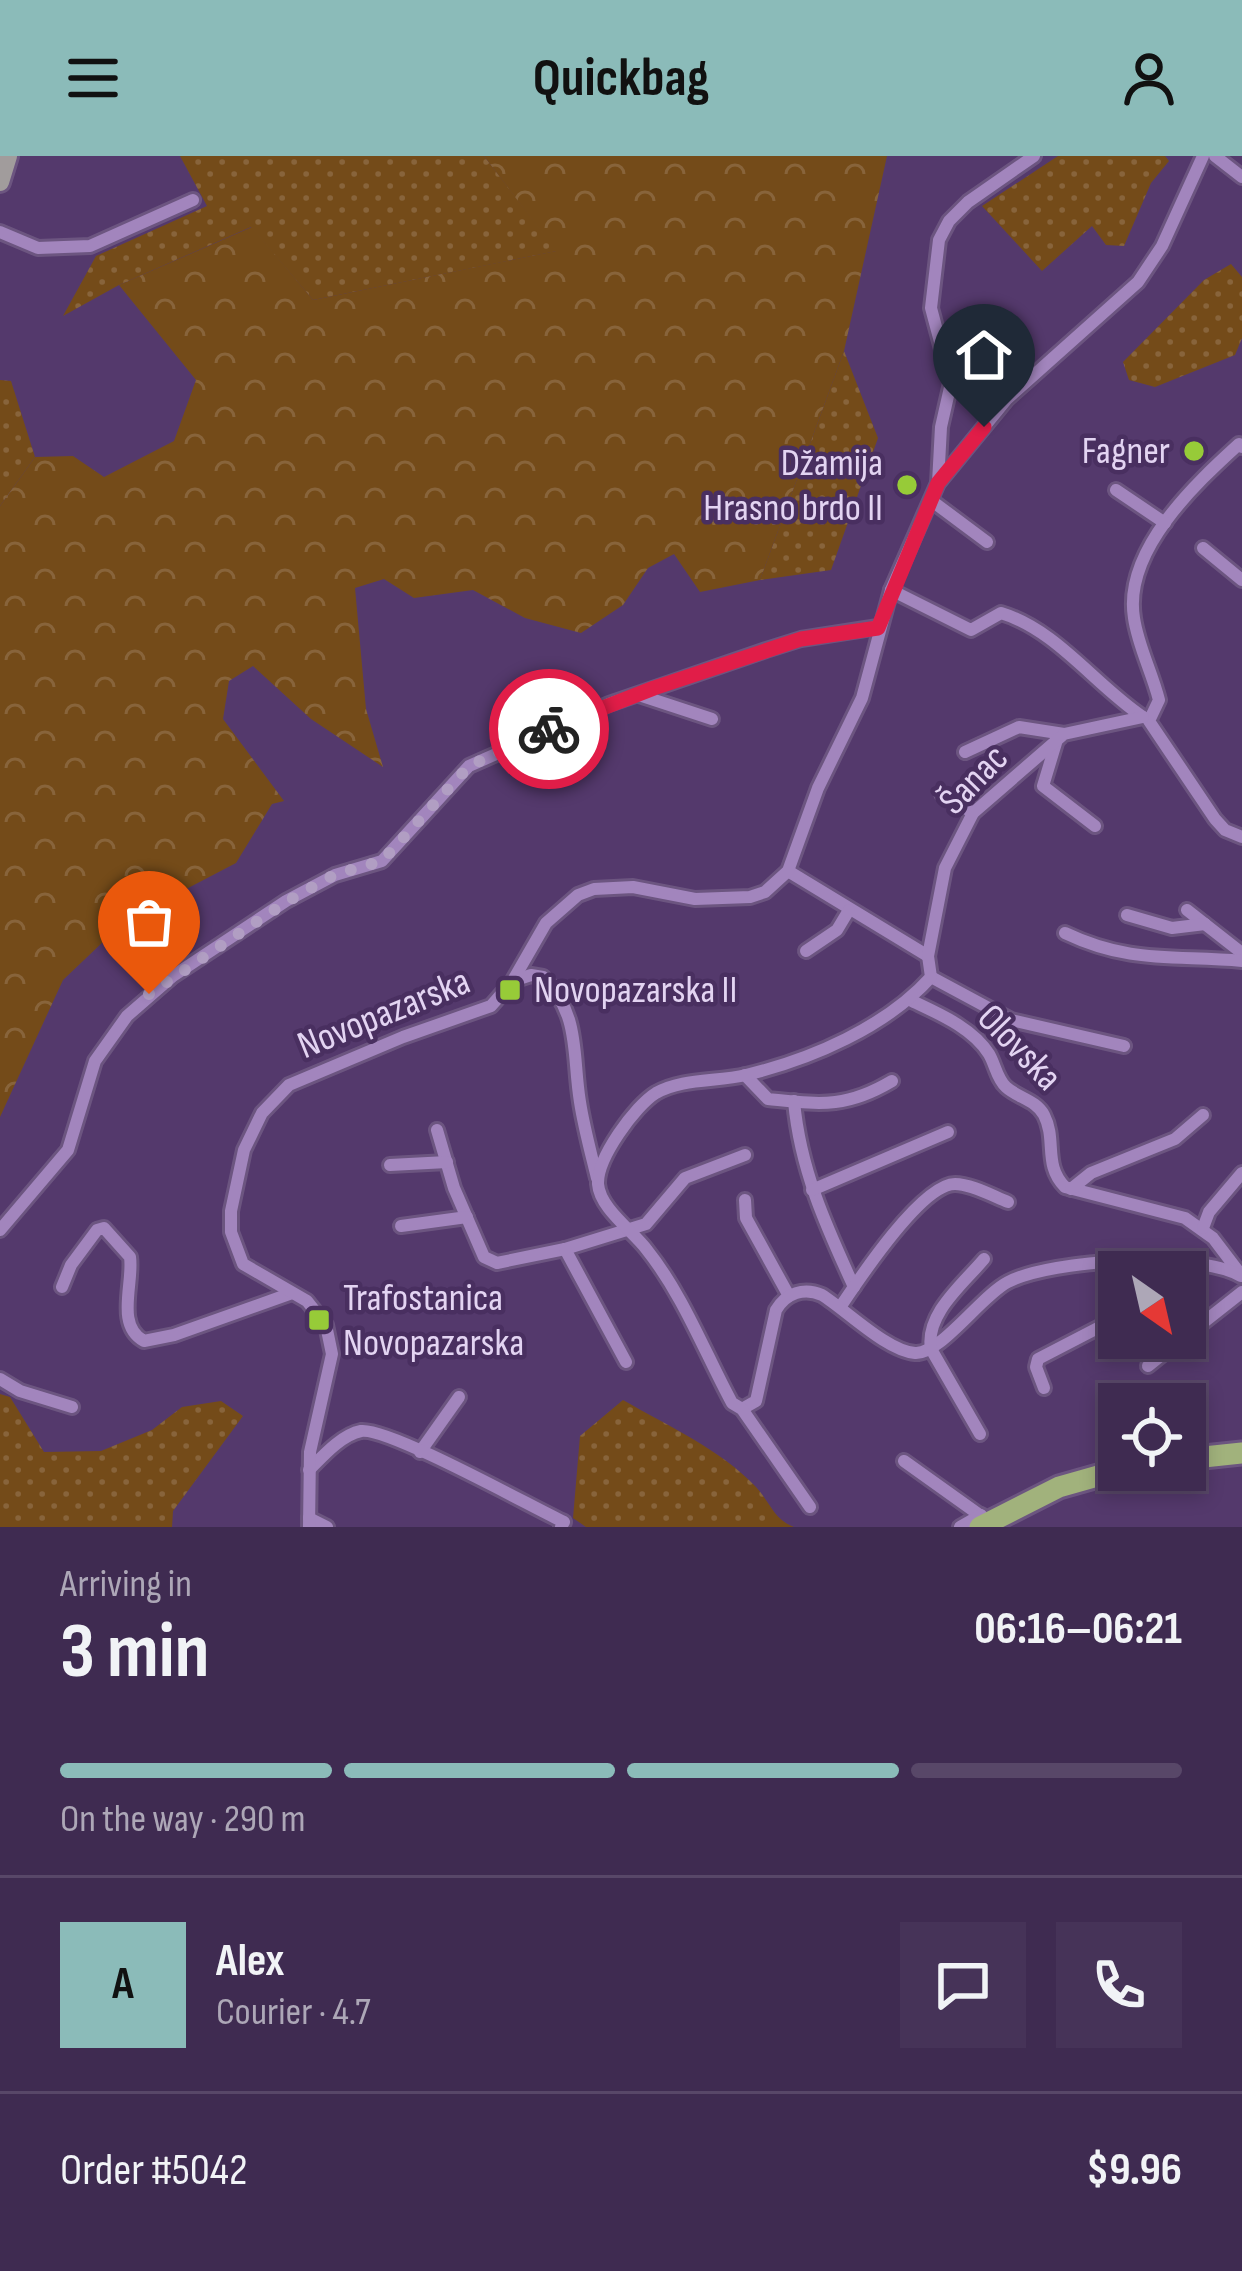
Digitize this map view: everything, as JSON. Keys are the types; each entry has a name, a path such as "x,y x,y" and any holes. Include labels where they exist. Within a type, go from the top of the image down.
{"main road":[{"path":"0,182 8,156"},
{"path":"1206,1457 1242,1453"},
{"path":"983,1521 1058,1486 1098,1476"}],"street":[{"path":"928,956 788,871 818,788 862,698 891,590 938,483 941,427 951,383 932,308 939,240 968,202 1034,156"},
{"path":"938,483 1007,399 1138,282 1162,246 1203,156"},
{"path":"1216,156 1242,177"},
{"path":"0,232 38,248 90,246 193,200"},
{"path":"1146,719 1159,700 1133,615 1137,578 1166,523 1217,464 1239,444 1242,447"},
{"path":"1116,490 1166,523"},
{"path":"932,501 987,542"},
{"path":"1203,548 1242,580"},
{"path":"891,590 975,630 1001,613 1046,636 1146,719 1215,819 1225,830 1242,837"},
{"path":"0,1230 60,1163 103,1045 149,994 286,902 334,875 382,861 469,766 637,694 801,639 878,628"},
{"path":"637,694 712,719"},
{"name":"Šanac","path":"932,977 928,956 949,856 973,813 1060,738 1146,719"},
{"path":"965,752 1019,727 1060,738 1042,786 1095,826"},
{"path":"942,794 973,813"},
{"name":"Novopazarska","path":"327,1527 309,1523 308,1471 332,1354 326,1324 318,1311 243,1264 230,1232 244,1150 262,1113 289,1085 491,1006 512,982 546,923 578,896 594,889 633,887 695,899 750,897 765,892 788,871"},
{"path":"806,950 836,930 849,910"},
{"path":"1187,910 1242,957"},
{"path":"1127,915 1172,928 1205,924"},
{"path":"1065,933 1092,946 1150,960 1242,957"},
{"name":"Novopazarska","path":"512,982 543,976 573,1026 580,1102 598,1185"},
{"path":"810,1508 742,1409 732,1403 658,1264 611,1210 598,1185 602,1162 616,1138 652,1095 670,1087 745,1076 850,1036 910,1000 932,977 1011,1020 1124,1046"},
{"name":"Olovska","path":"910,1000 982,1044 1007,1089 1044,1114 1052,1168 1057,1179 1071,1189"},
{"path":"745,1076 768,1099 830,1106 850,1102 892,1081"},
{"path":"794,1101 812,1190 854,1287"},
{"path":"1071,1189 1091,1173 1175,1139 1203,1114"},
{"path":"437,1130 467,1217 490,1262 565,1249 632,1229 654,1217 685,1178 745,1155"},
{"path":"812,1190 948,1132"},
{"path":"390,1166 447,1162"},
{"path":"1203,1228 1209,1212 1242,1173"},
{"path":"842,1306 910,1212 946,1186 956,1184 1008,1202"},
{"path":"1071,1189 1152,1207 1203,1228 1242,1277"},
{"path":"746,1200 746,1218 789,1296"},
{"path":"401,1226 467,1217"},
{"path":"62,1287 71,1265 97,1230 104,1228 130,1258 126,1289 132,1329 144,1341 292,1293"},
{"path":"565,1249 626,1362"},
{"path":"980,1435 929,1338 940,1310 984,1259"},
{"path":"1206,1263 1242,1277"},
{"path":"742,1409 756,1401 776,1310 789,1296 812,1290 898,1348 914,1353 931,1349 1010,1281 1098,1265"},
{"path":"1206,1322 1240,1298"},
{"path":"1044,1388 1038,1359 1098,1328"},
{"path":"1148,1366 1157,1359"},
{"path":"0,1379 20,1391 72,1407"},
{"path":"420,1452 459,1397"},
{"path":"308,1471 347,1437 363,1430 420,1452 564,1522 561,1527"},
{"path":"904,1460 983,1521"},
{"path":"960,1527 983,1521"}],"green space":[{"path":"180,156 484,156 557,251 313,300 251,227 119,285 63,316 96,256 207,206"},
{"path":"484,156 887,156 844,351 760,580 700,592 674,554 648,568 623,605 581,633 525,618 473,590 414,598 384,579 355,588 366,709 383,767 311,719 253,666 229,681 223,719 284,801 272,804 236,863 125,921 63,980 0,1117 0,506 35,457 73,456 104,477 174,441 196,380 119,285 252,227 313,300 556,251"},
{"path":"1058,156 1165,156 1169,161 1151,183 1124,246 1106,245 1092,226 1042,271 982,206"},
{"path":"1231,264 1242,277 1242,338 1235,355 1155,387 1129,380 1123,362 1204,280"},
{"path":"844,351 878,438 831,570 760,580"},
{"path":"0,380 11,381 35,457 0,506"},
{"path":"0,1394 10,1397 44,1452 101,1451 152,1430 182,1407 221,1401 243,1416 173,1511 172,1527 0,1527"},
{"path":"623,1400 726,1461 794,1527 586,1527 573,1518 580,1436"}],"way so far":[{"path":"149,994 286,902 334,875 361,871 382,861 469,766 549,729"}],"place":[{"name":"Fagner","path":"1194,451"},
{"name":"Džamija Hrasno brdo II","path":"907,485"},
{"name":"Novopazarska II","path":"510,990"},
{"name":"Trafostanica Novopazarska","path":"319,1320"}],"route":[{"path":"549,729 801,639 878,628 938,483 984,427"}]}
